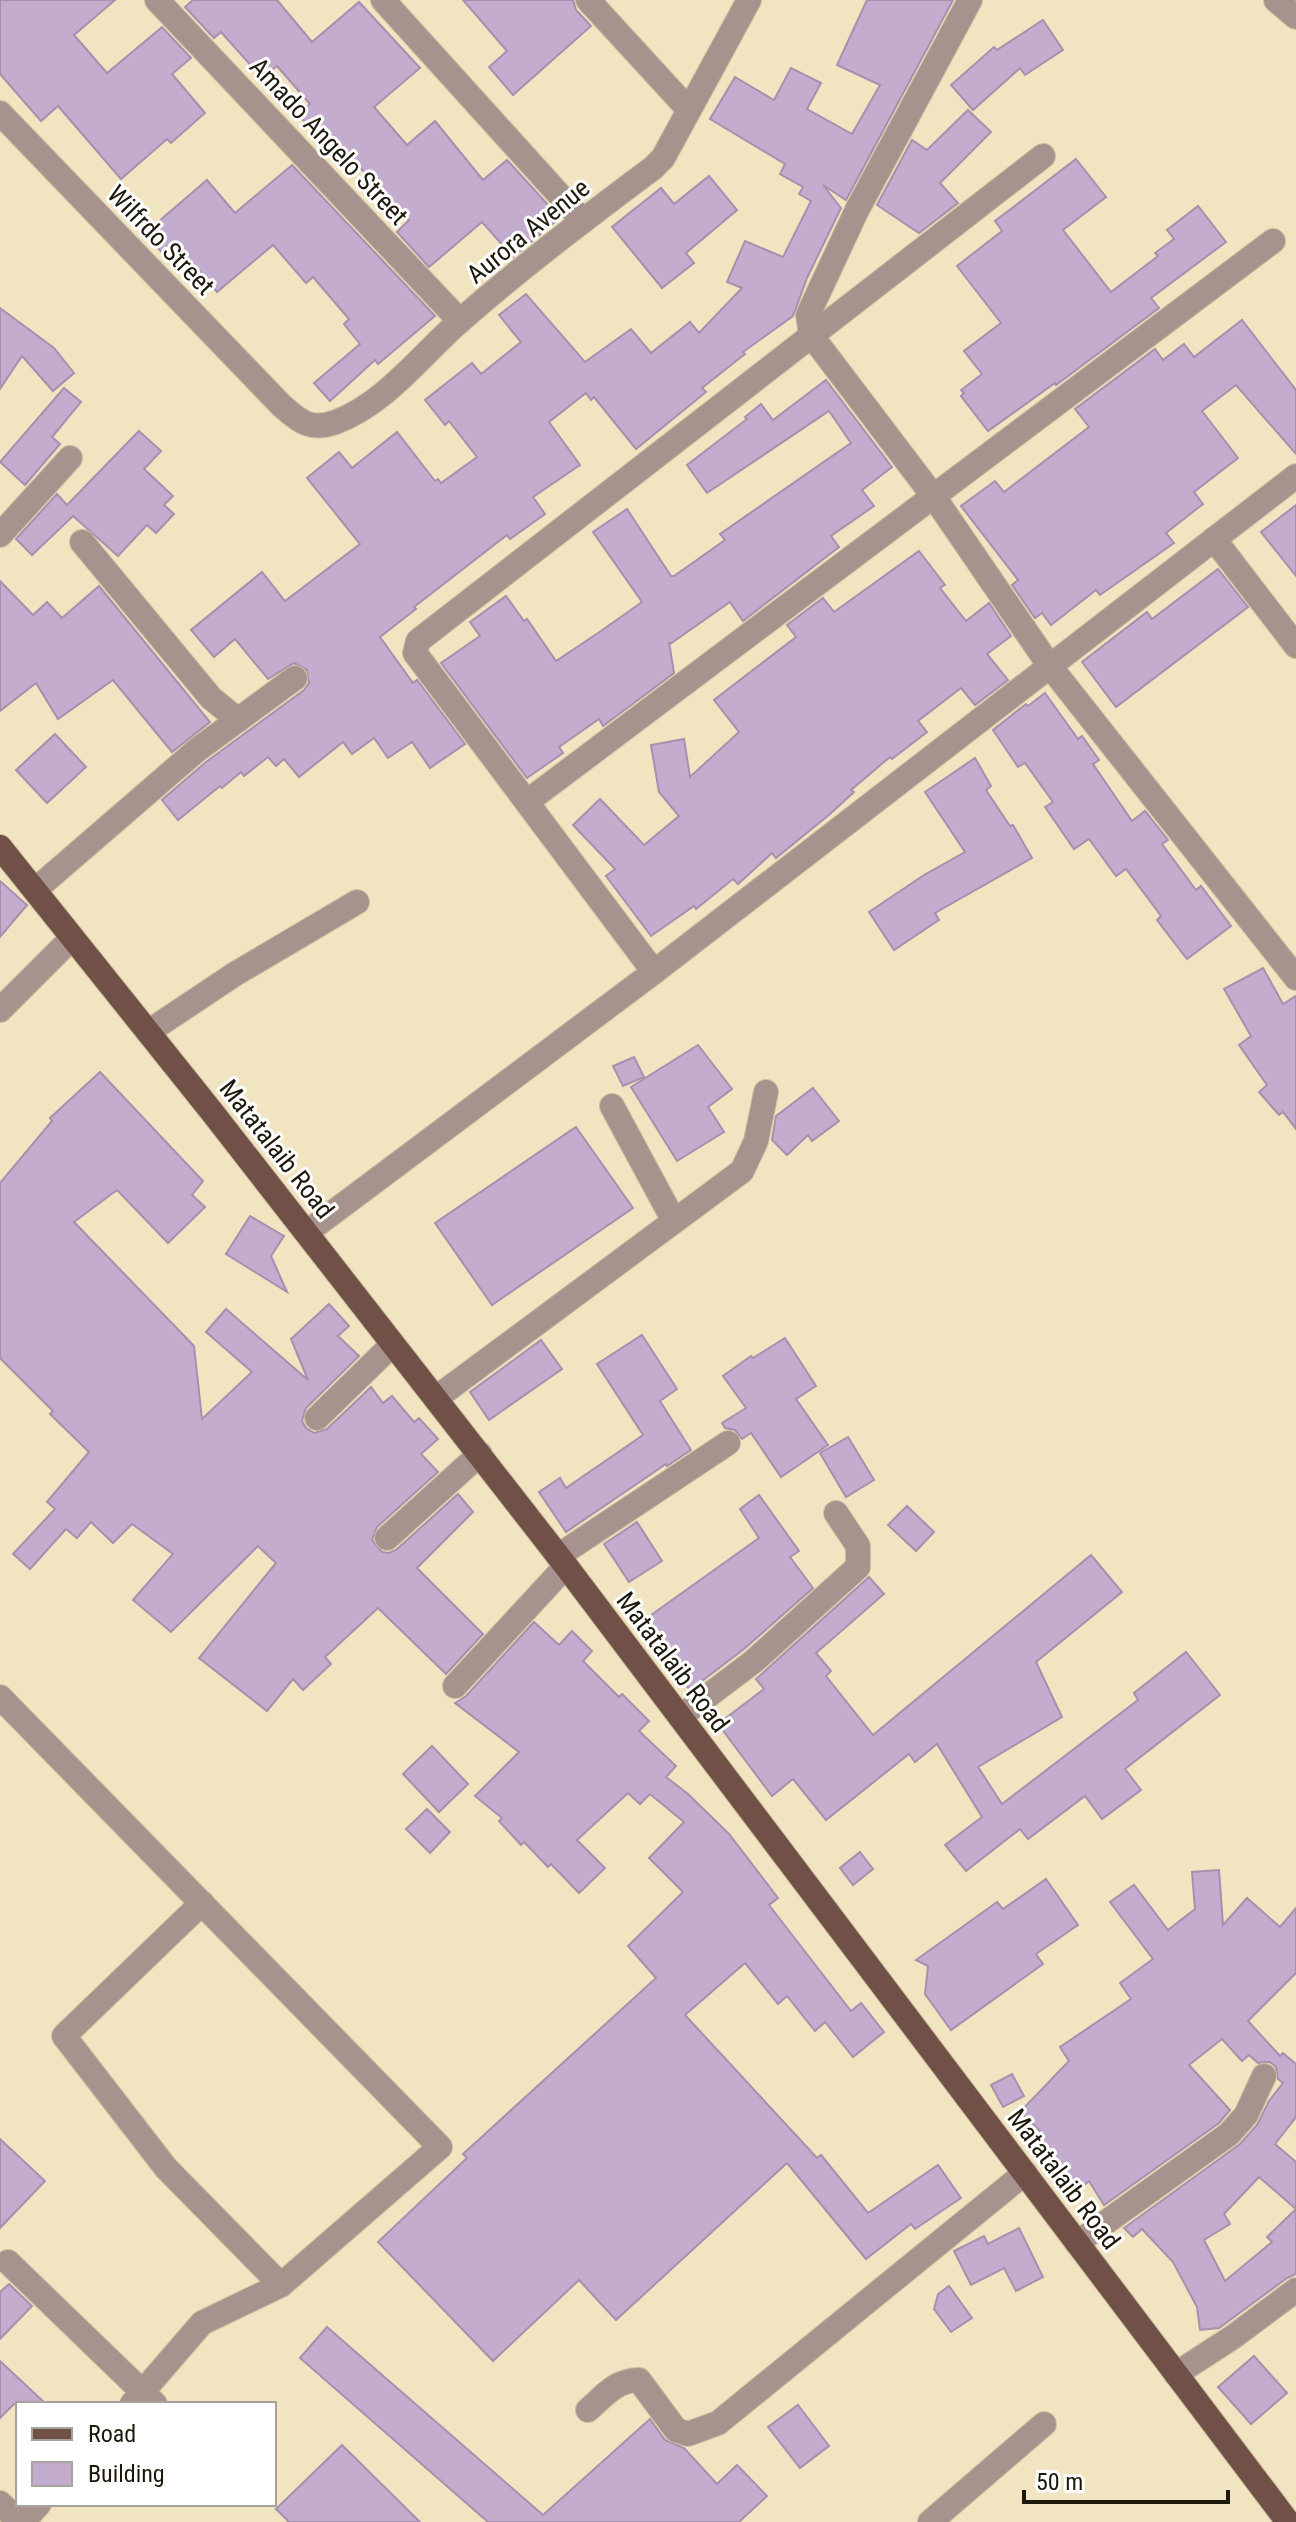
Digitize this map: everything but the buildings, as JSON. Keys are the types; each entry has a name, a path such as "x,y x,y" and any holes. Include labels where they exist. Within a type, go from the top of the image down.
{"main road":[{"name":"Matatalaib Road","path":"2,853 148,1032 480,1454 1288,2522"}],"street":[{"name":"Amado Angelo Street","path":"157,0 460,321"},
{"path":"383,0 583,221"},
{"path":"588,0 689,110"},
{"name":"Aurora Avenue","path":"282,406 302,423 318,426 336,422 366,406 394,384 460,321 663,158 749,0"},
{"path":"970,0 857,210 808,315 811,335 934,497 1049,665 1296,978"},
{"path":"1276,0 1296,17"},
{"name":"Wilfrdo Street","path":"0,113 282,406"},
{"path":"654,972 415,653 418,641 1043,156"},
{"path":"528,801 1273,241"},
{"path":"0,535 70,458"},
{"path":"307,1232 654,972 1296,476"},
{"path":"1214,539 1296,646"},
{"path":"82,542 211,698 238,720"},
{"path":"35,890 197,750 295,678"},
{"path":"148,1032 235,974 357,902"},
{"path":"0,1010 72,938"},
{"path":"436,1398 742,1171 756,1141 766,1092"},
{"path":"612,1106 674,1221"},
{"path":"317,1418 392,1345"},
{"path":"455,1686 562,1561 728,1443"},
{"path":"387,1538 480,1454"},
{"path":"680,1717 754,1661 858,1567 858,1546 836,1513"},
{"path":"0,1697 440,2147 281,2285 202,2323 143,2400 8,2262"},
{"path":"202,1903 64,2036 166,2168 281,2285"},
{"path":"1077,2243 1229,2134 1246,2115 1264,2076"},
{"path":"588,2410 615,2386 626,2380 639,2380 676,2430 688,2434 718,2423 1025,2173"},
{"path":"1176,2374 1296,2290"},
{"path":"930,2522 1044,2424"},
{"path":"0,2503 21,2522 37,2506"}]}
